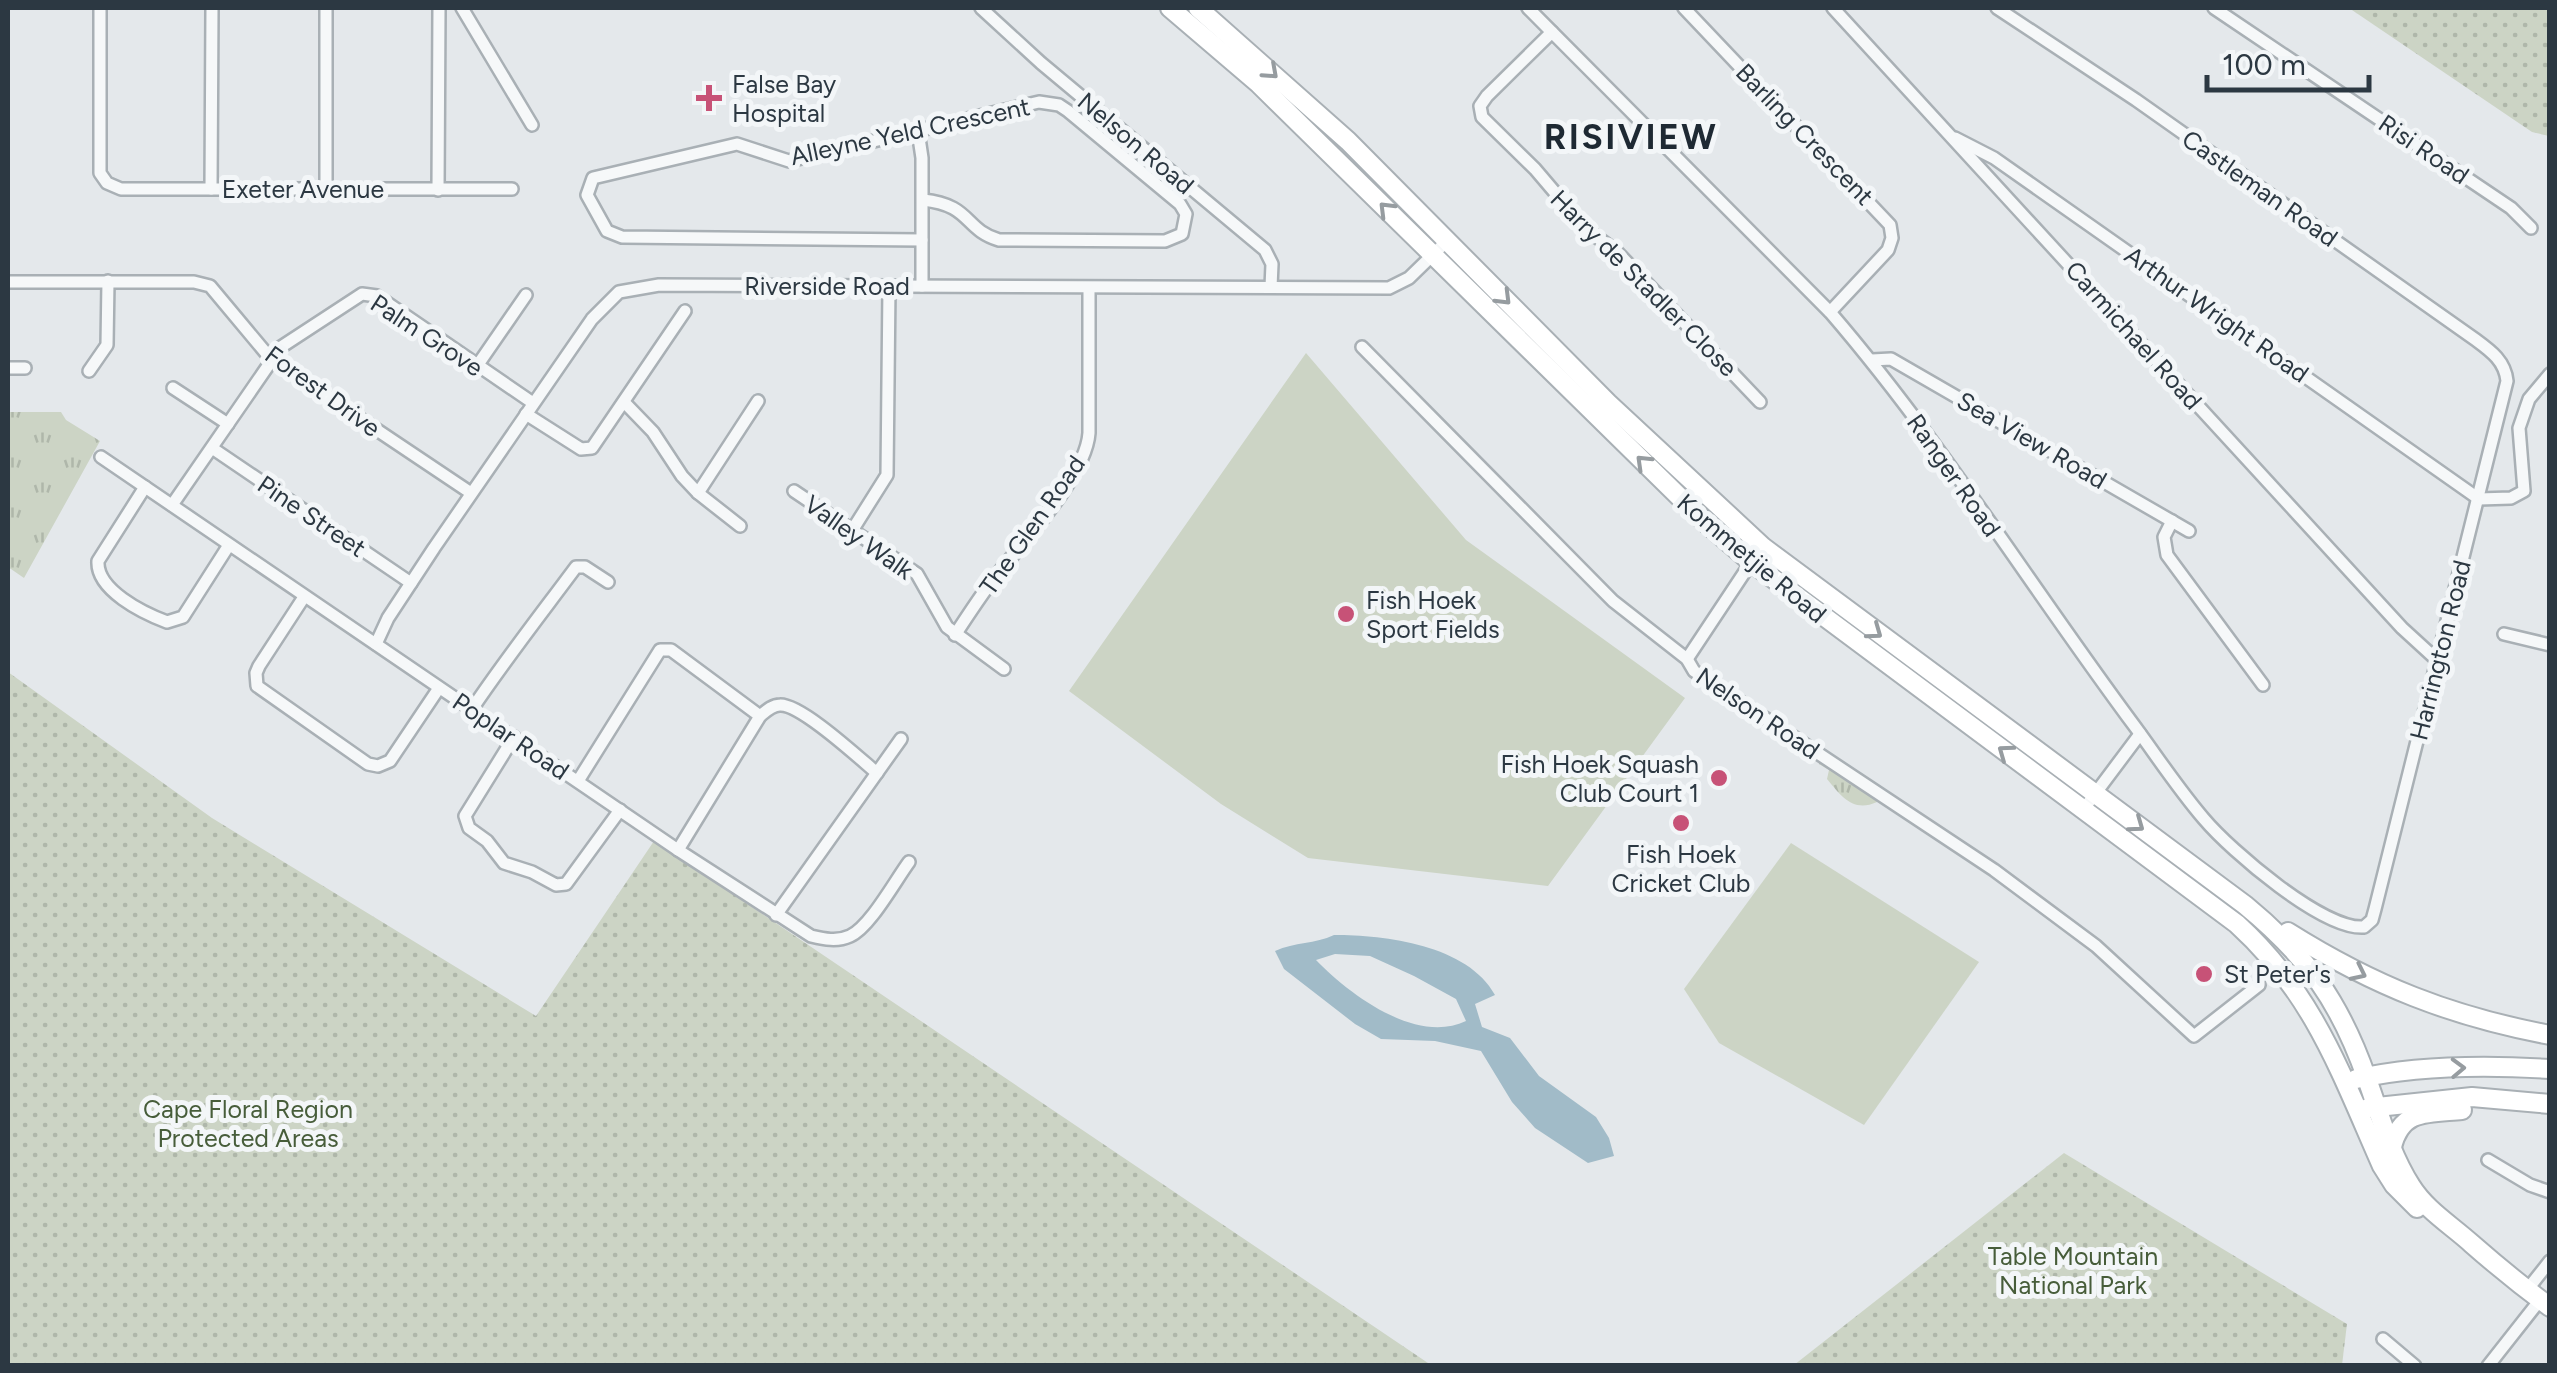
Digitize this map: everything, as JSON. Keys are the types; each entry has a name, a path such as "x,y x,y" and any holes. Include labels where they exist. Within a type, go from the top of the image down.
{"main road":[{"name":"Kommetjie Road","path":"1170,8 1259,84 1704,522 1750,562 2089,802 2245,906 2294,947 2348,1034 2366,1077 2367,1109"},
{"name":"Kommetjie Road","path":"1198,8 1348,141 1608,403 1763,547 2089,802 2261,946 2306,1002 2345,1082 2367,1109"},
{"path":"2245,906 2328,957 2410,997 2457,1013 2550,1034"},
{"path":"2345,1082 2443,1069 2550,1069"},
{"path":"2367,1109 2472,1097 2543,1103"},
{"path":"2392,1148 2397,1129 2410,1118 2543,1103"},
{"path":"2367,1109 2420,1199 2486,1258"},
{"path":"2367,1109 2382,1166 2409,1202 2539,1299"}],"street":[{"name":"Exeter Avenue","path":"100,8 100,173 107,183 121,189 512,190"},
{"path":"211,188 212,8"},
{"path":"326,8 326,189"},
{"path":"438,190 439,8"},
{"path":"462,8 532,125"},
{"name":"Nelson Road","path":"981,8 1264,250 1272,264 1272,288"},
{"name":"Ranger Road","path":"1528,8 1830,312 1872,360 2205,820 2250,862 2330,920 2360,928 2372,920"},
{"name":"Barling Crescent","path":"1684,8 1890,225 1892,238 1888,250 1830,312"},
{"name":"Carmichael Road","path":"1834,8 2402,628 2437,660"},
{"name":"Castleman Road","path":"1998,8 2136,100 2485,346 2502,364 2507,380"},
{"name":"Risi Road","path":"2214,8 2511,208 2531,228"},
{"name":"Harry de Stadler Close","path":"1552,32 1487,96 1480,106 1482,117 1535,169 1586,229 1617,252 1760,402"},
{"name":"Alleyne Yeld Crescent","path":"922,240 622,238 607,231 587,195 593,178 737,144 789,161 1039,102 1059,105 1068,111 1180,204 1186,214 1182,234 1165,241 999,240 980,232 951,205 923,200"},
{"path":"918,131 922,158 922,286"},
{"name":"Arthur Wright Road","path":"1951,136 1994,158 2479,499"},
{"name":"Riverside Road","path":"376,644 388,618 529,408 602,306 630,289 659,285 1389,288 1410,278 1448,240"},
{"name":"Forest Drive","path":"8,282 194,282 210,286 272,360 470,493"},
{"path":"89,371 107,345 108,282"},
{"path":"853,529 886,475 890,287"},
{"name":"The Glen Road","path":"956,635 993,580 1026,542 1085,453 1089,433 1089,288"},
{"name":"Palm Grove","path":"172,505 281,347 362,294 377,296 586,450 598,442 624,402"},
{"path":"477,366 526,295"},
{"path":"686,311 624,402 653,432 682,476 740,526"},
{"name":"Nelson Road","path":"1362,347 1612,601 1687,659 1690,668 1994,870 2126,972 2194,1036 2259,985"},
{"name":"Sea View Road","path":"1872,360 1892,359 2190,531"},
{"path":"8,368 26,368"},
{"path":"2479,499 2512,498 2524,491 2519,428 2529,399 2550,374"},
{"name":"Harrington Road","path":"2372,920 2507,380"},
{"path":"173,388 228,424"},
{"path":"698,493 758,401"},
{"name":"Pine Street","path":"212,448 411,583"},
{"name":"Poplar Road","path":"101,457 678,850 811,936 831,940 850,936 864,924 909,862"},
{"path":"145,487 98,561 98,574 127,601 167,622 183,617 229,545"},
{"name":"Valley Walk","path":"794,491 917,574 942,621 1004,669"},
{"path":"2172,521 2164,537 2167,555 2264,685"},
{"path":"1687,659 1763,547"},
{"path":"472,709 576,566 585,567 608,582"},
{"path":"304,597 256,672 258,686 368,764 378,766 390,761 439,688"},
{"path":"2504,634 2550,645"},
{"path":"578,781 660,650 671,650 760,716"},
{"path":"678,850 760,716 778,705 795,709 877,773"},
{"path":"2089,802 2140,734"},
{"path":"514,738 465,816 469,828 487,841 504,863 556,885 566,884 620,810"},
{"path":"776,915 901,739"},
{"path":"2488,1160 2550,1192"},
{"path":"2488,1366 2539,1299 2550,1261"},
{"path":"2383,1339 2415,1366"}],"green space":[{"path":"2349,8 2549,8 2549,136 2532,132"},
{"name":"Fish Hoek Sport Fields","path":"1306,353 1466,540 1685,698 1548,886 1308,858 1221,804 1069,691"},
{"path":"8,412 61,412 66,420 100,441 24,578 8,567"},
{"name":"Cape Floral Region Protected Areas","path":"8,672 212,818 536,1016 654,841 1431,1365 8,1365"},
{"path":"1820,760 1877,797 1877,802 1861,805 1848,801 1827,779 1829,770 1819,764"},
{"path":"1791,843 1979,962 1864,1125 1719,1043 1684,989"},
{"name":"Table Mountain National Park","path":"2064,1153 2347,1324 2342,1365 1794,1365"}],"water":[{"path":"1334,935 1400,941 1446,954 1466,965 1495,995 1475,1004 1482,1027 1510,1038 1539,1076 1596,1117 1609,1138 1614,1156 1588,1163 1535,1128 1512,1102 1481,1051 1435,1041 1381,1039 1355,1024 1284,969 1275,951","holes":["1335,954 1370,956 1456,999 1466,1021 1447,1027 1405,1021 1365,1001 1316,960"]}],"place":[{"name":"False Bay Hospital","path":"709,98"},
{"name":"Fish Hoek Sport Fields","path":"1346,614"},
{"name":"Fish Hoek Squash Club Court 1","path":"1719,778"},
{"name":"Fish Hoek Cricket Club","path":"1681,823"},
{"name":"St Peter's","path":"2204,974"}],"district":[{"name":"RISIVIEW","path":"1631,137"}]}
